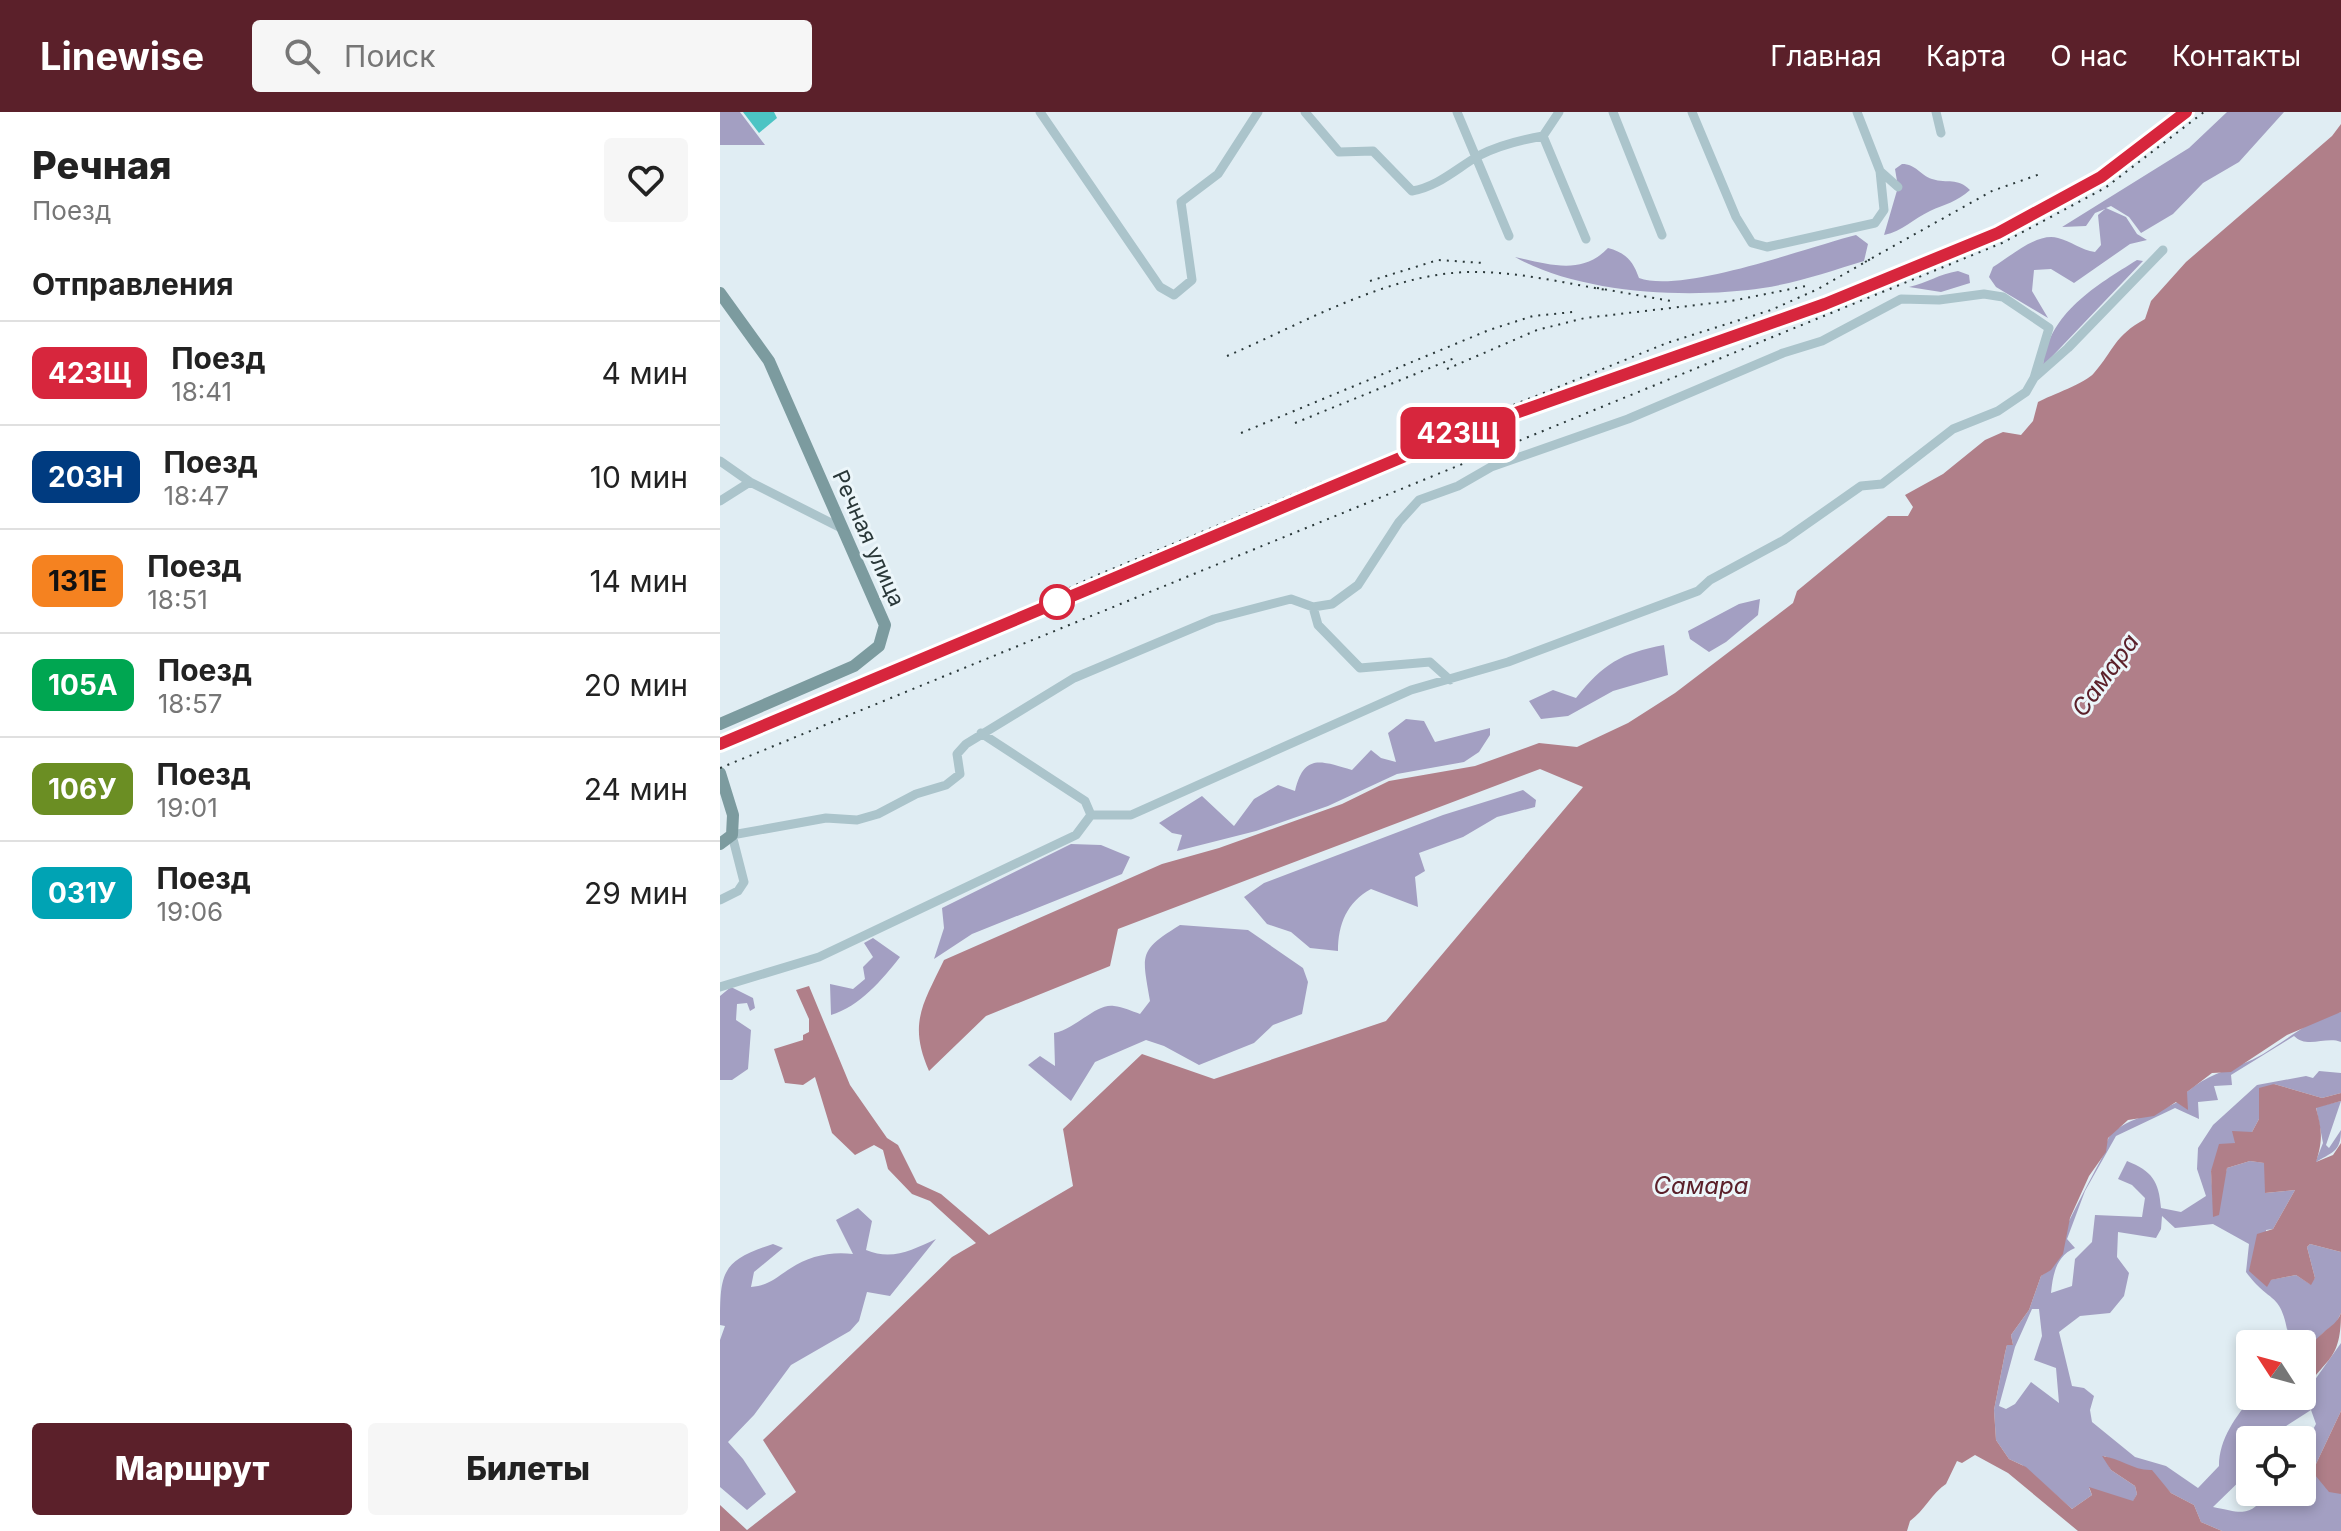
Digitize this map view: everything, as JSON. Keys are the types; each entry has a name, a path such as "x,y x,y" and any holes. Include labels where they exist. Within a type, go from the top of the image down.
{"street":[{"path":"1040,112 1160,287 1174,295 1192,280 1181,202 1218,174 1258,112"},
{"path":"1305,112 1339,152 1373,151 1412,191 1425,189 1476,157 1512,141 1543,136 1559,112"},
{"path":"1457,112 1509,236"},
{"path":"1613,112 1662,235"},
{"path":"1692,112 1736,217 1752,243 1767,247 1875,223 1884,210 1880,171 1857,112"},
{"path":"1936,112 1941,133"},
{"path":"1543,136 1586,239"},
{"path":"1880,171 1898,187"},
{"path":"2034,378 2068,348 2163,250"},
{"name":"Речная улица","path":"720,293 769,361 885,625 879,646 854,666 720,724"},
{"path":"720,844 732,835 826,818 857,820 878,814 916,794 946,785 960,774 957,754 981,733 1074,678 1214,619 1291,599 1313,607 1345,597 1358,585 1399,522 1419,500 1458,486 1491,467 1628,419 1783,353 1822,341 1901,299 1939,300 1984,294 2003,297 2049,328 2034,378 2026,392 1998,411 1953,429 1882,484 1861,486 1784,540 1710,580 1698,591 1631,618 1450,680 1411,690 1131,815 1091,815"},
{"path":"720,461 750,482 844,530"},
{"path":"720,501 750,482"},
{"path":"1313,607 1318,625 1360,668 1430,662 1450,680"},
{"path":"981,733 1085,801 1091,815"},
{"path":"720,773 733,815 732,835 744,882 738,891 720,900"},
{"path":"720,987 819,957 1076,835 1091,815"}],"shaded area":[{"path":"720,112 740,112 765,145 720,145"},
{"path":"2227,112 2284,112 2239,162 2203,183 2173,214 2141,233 2129,217 2111,206 2106,208 2126,217 2137,234 2147,240 2130,244 2074,283 2051,269 2034,270 2032,291 2048,318 1996,287 1989,277 1993,267 2024,246 2041,239 2058,238 2095,252 2101,245 2098,215 2105,209 2095,213 2086,226 2062,227 2189,148"},
{"path":"1902,164 1932,179 1956,182 1970,190 1897,231 1884,235 1898,187 1895,169"},
{"path":"1856,235 1868,244 1864,261 1788,283 1734,291 1669,293 1603,286 1571,279 1515,257 1552,265 1576,265 1598,257 1608,248 1628,258 1639,278 1684,280 1746,267"},
{"path":"2137,260 2143,261 2043,366 2047,347 2064,316 2091,291"},
{"path":"1958,271 1969,275 1970,283 1941,292 1909,287 1945,274"},
{"path":"1760,599 1758,615 1709,652 1690,639 1688,631 1739,604"},
{"path":"1664,645 1668,675 1613,691 1568,716 1541,719 1529,701 1553,690 1576,698 1604,668 1624,656"},
{"path":"1406,719 1424,721 1435,742 1490,728 1490,735 1479,752 1464,762 1397,774 1328,806 1256,831 1177,851 1182,835 1172,833 1159,823 1202,796 1234,826 1254,799 1278,785 1295,791 1303,770 1309,765 1323,763 1352,770 1371,750 1381,758 1396,762 1388,733"},
{"path":"1523,790 1536,800 1535,807 1497,817 1463,837 1419,853 1425,871 1415,877 1418,907 1371,889 1356,900 1340,932 1338,951 1310,948 1291,932 1267,924 1244,897 1264,883 1443,815"},
{"path":"1071,844 1101,845 1130,857 1122,874 972,934 934,959 944,928 942,908"},
{"path":"1180,925 1248,930 1303,968 1308,982 1302,1014 1273,1025 1254,1043 1199,1065 1146,1040 1095,1062 1071,1101 1028,1065 1040,1056 1055,1066 1054,1033 1100,1008 1114,1006 1140,1014 1150,1001 1145,973 1146,955 1156,941"},
{"path":"873,938 900,957 861,999 831,1015 830,984 853,989 865,979 863,967 873,957 864,943"},
{"path":"731,987 753,998 755,1008 750,1011 747,1003 737,1004 736,1020 751,1030 748,1069 732,1080 720,1080 720,996"},
{"path":"2341,1012 2341,1042 2305,1042 2294,1036 2231,1075 2232,1085 2214,1086 2218,1100 2198,1102 2199,1119 2175,1108 2116,1136 2085,1191 2067,1239 2075,1248 2060,1261 2054,1273 2051,1293 2072,1286 2075,1259 2092,1242 2095,1215 2142,1217 2145,1198 2132,1185 2118,1179 2127,1161 2153,1178 2161,1208 2181,1212 2206,1196 2197,1169 2198,1148 2213,1125 2257,1085 2306,1076 2313,1078 2319,1071 2341,1073 2341,1093 2322,1098 2274,1084 2260,1098 2259,1119 2252,1132 2244,1132 2211,1171 2214,1216 2227,1168 2250,1161 2265,1163 2265,1193 2295,1190 2273,1229 2266,1230 2270,1280 2296,1275 2310,1284 2315,1278 2307,1247 2310,1244 2341,1252 2341,1313 2336,1323 2316,1342 2316,1330 2287,1330 2278,1305 2246,1272 2249,1244 2213,1224 2175,1228 2162,1216 2161,1229 2156,1238 2118,1232 2117,1257 2129,1273 2124,1296 2110,1313 2080,1316 2059,1332 2072,1386 2084,1388 2094,1396 2090,1410 2092,1422 2135,1457 2166,1466 2198,1488 2219,1466 2225,1437 2242,1410 2311,1410 2286,1426 2236,1426 2236,1485 2213,1507 2245,1512 2256,1506 2316,1506 2316,1464 2341,1494 2341,1531 2222,1531 2201,1522 2194,1505 2171,1493 2156,1477 2104,1456 2111,1470 2135,1486 2137,1494 2133,1502 2089,1488 2092,1495 2072,1509 2022,1465 2009,1459 1996,1440 1994,1410 2007,1345 2013,1345 2011,1335 2029,1310 2041,1276 2061,1254 2066,1228 2078,1203 2104,1154 2109,1137 2131,1121 2179,1101 2186,1106 2187,1092 2201,1081 2259,1056 2316,1021","holes":["2032,1309 2039,1309 2042,1336 2034,1360 2056,1368 2059,1403 2031,1382 2015,1404 2006,1409 1999,1406 2015,1347"]},
{"path":"2341,1101 2326,1145 2329,1148 2341,1130 2337,1148 2315,1163 2323,1143 2316,1107"},
{"path":"858,1208 872,1221 866,1250 893,1254 936,1239 890,1296 867,1292 859,1321 850,1331 791,1365 754,1415 728,1442 766,1494 747,1510 720,1487 720,1340 725,1326 720,1325 723,1281 733,1263 773,1244 783,1248 754,1272 751,1287 768,1283 798,1264 820,1255 853,1254 836,1220"},
{"path":"2341,1343 2341,1411 2316,1464 2316,1424 2311,1410 2316,1410 2316,1378"}],"water":[{"name":"Самара","path":"2341,124 2341,1012 2287,1035 2231,1072 2212,1073 2187,1092 2188,1110 2176,1102 2154,1116 2128,1120 2108,1138 2106,1152 2089,1176 2070,1218 2063,1254 2051,1270 2041,1276 2029,1310 2011,1335 2013,1345 2007,1345 1994,1410 1996,1440 2009,1459 2026,1467 2072,1509 2092,1495 2089,1487 2133,1501 2137,1494 2135,1486 2111,1470 2102,1456 2139,1469 2152,1470 2171,1493 2194,1505 2201,1522 2222,1531 2078,1531 2008,1473 1975,1455 1962,1463 1957,1461 1946,1484 1910,1521 1907,1531 720,1531 720,1505 747,1530 796,1492 763,1440 952,1257 976,1243 930,1201 912,1194 888,1169 883,1150 874,1145 855,1155 832,1133 815,1077 803,1085 785,1083 774,1049 803,1040 803,1035 809,1032 809,1019 796,990 809,986 850,1085 887,1138 898,1145 917,1183 941,1194 989,1235 1073,1186 1063,1129 1142,1054 1214,1079 1386,1021 1583,787 1540,769 1118,929 1110,966 986,1016 929,1071 919,1026 924,1002 944,960 1162,864 1219,848 1342,804 1389,781 1475,766 1539,743 1577,747 1628,723 1675,693 1793,603 1797,591 1888,516 1908,516 1913,507 1905,495 1943,474 1985,440 2003,432 2021,435 2033,421 2038,402 2090,377 2121,337 2145,319 2151,301 2186,262 2332,136"},
{"path":"2274,1084 2322,1098 2341,1093 2341,1101 2316,1108 2321,1135 2316,1162 2333,1155 2341,1143 2341,1252 2310,1244 2307,1247 2315,1278 2311,1285 2296,1275 2271,1280 2267,1287 2249,1271 2257,1234 2273,1229 2295,1190 2265,1193 2264,1163 2250,1161 2227,1168 2219,1215 2213,1217 2211,1171 2219,1144 2235,1143 2232,1131 2252,1132 2259,1119 2259,1088"},
{"path":"2341,1313 2334,1353 2316,1375 2316,1340 2336,1322"},
{"path":"2341,1411 2341,1494 2329,1492 2316,1476 2316,1464"}],"building":[{"path":"743,112 774,112 777,118 759,133"}],"railway":[{"path":"720,768 2002,243 2105,188 2204,112"},
{"path":"1865,262 1992,191 2043,173"},
{"path":"1894,275 1994,234"},
{"path":"1454,429 1667,343 1771,310 1818,289 1874,257"},
{"path":"1370,281 1438,260 1483,263"},
{"path":"1227,356 1374,291 1436,275 1502,273 1606,290"},
{"path":"1447,369 1537,330 1585,318 1731,301 1806,286"},
{"path":"1597,288 1671,301"},
{"path":"1719,343 1820,306"},
{"path":"1241,433 1489,330 1533,316 1573,312"},
{"path":"720,750 1462,438 1731,342"},
{"path":"1295,423 1457,357"},
{"path":"946,646 1095,576 1328,480"}],"train":[{"name":"423Щ","path":"720,744 959,646 1151,560 1462,432 1825,304 1998,233 2101,177 2186,112"}]}
